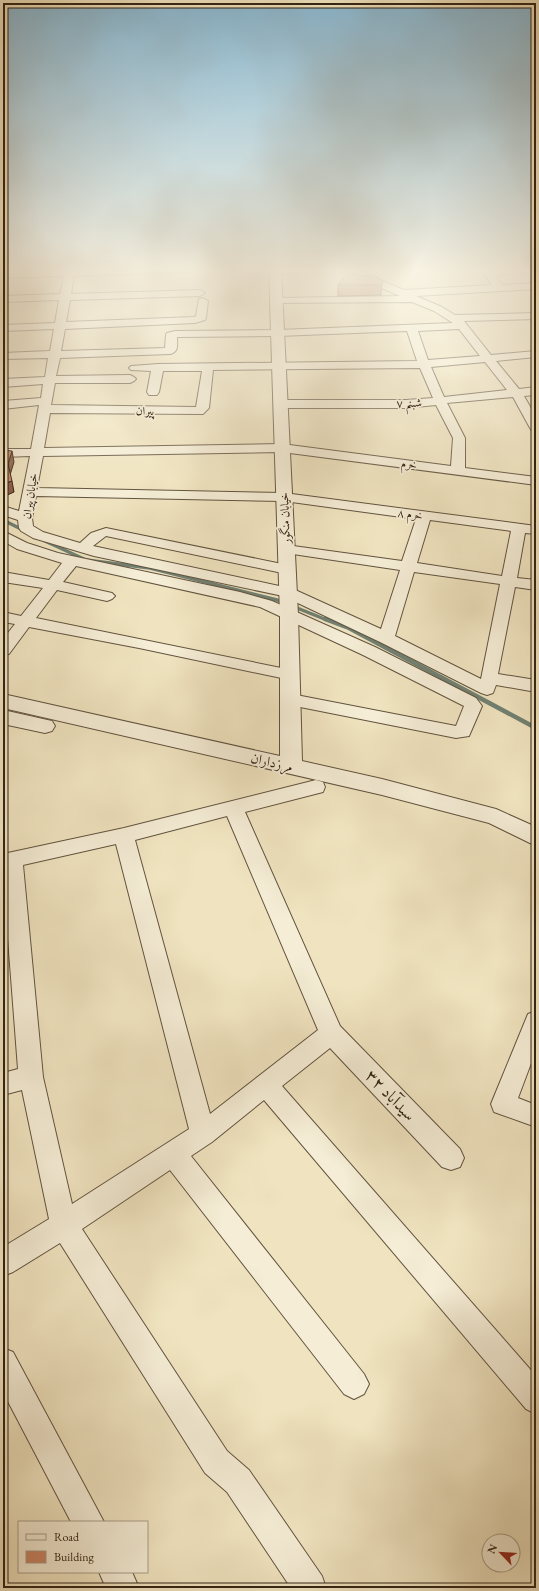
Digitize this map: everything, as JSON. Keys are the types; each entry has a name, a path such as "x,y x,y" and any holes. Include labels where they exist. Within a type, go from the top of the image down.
{"street":[{"name":"خیابان پیران","path":"57,343 25,518 26,528 30,531 83,548 288,592 386,638 487,689 490,678"},
{"path":"172,343 172,367"},
{"name":"خیابان منگور","path":"278,343 291,674 291,766"},
{"path":"417,343 440,401 459,438 458,470"},
{"path":"476,343 515,393 536,428"},
{"path":"3,356 172,350"},
{"path":"135,368 424,364 536,354"},
{"path":"153,392 158,367"},
{"name":"پیران","path":"3,405 46,405 199,411 203,408 208,367"},
{"path":"3,383 51,380 130,379"},
{"name":"شبنم ۷","path":"280,404 406,404 536,391"},
{"name":"خرم","path":"3,453 282,448 536,479"},
{"name":"خرم ۸","path":"30,492 284,497 536,530"},
{"path":"3,510 25,518"},
{"path":"386,638 424,516"},
{"path":"519,528 490,678 536,686"},
{"path":"83,548 99,533 106,532 287,569"},
{"path":"3,535 34,551 72,562 240,597 266,604 369,651 470,702 473,706 466,728 463,732 456,732 291,700"},
{"path":"286,549 536,585"},
{"path":"3,650 72,562"},
{"path":"3,577 55,585 107,596"},
{"path":"3,617 291,674"},
{"name":"مرزداران","path":"3,701 382,787 496,817 536,837"},
{"name":"مرزداران","path":"3,717 446,817 536,843"},
{"path":"310,1588 238,1480 216,1462 64,1225 31,1077 7,861 124,835 316,787"},
{"path":"3,1262 64,1225 203,1134 331,1033 233,807"},
{"path":"124,835 203,1134"},
{"path":"536,1021 503,1104 536,1116"},
{"name":"سیدآباد ۳۲","path":"331,1033 451,1158"},
{"path":"3,1084 31,1077"},
{"path":"265,1084 536,1399"},
{"path":"173,1153 354,1384"},
{"path":"3,1362 87,1521"},
{"path":"116,1573 123,1588"}],"building":[{"path":"3,450 12,451 8,464 12,481 3,484"}],"waterway":[{"path":"3,520 25,531"},
{"path":"45,541 86,560 150,568 277,600 327,620"},
{"path":"325,619 349,628 536,728"}]}
